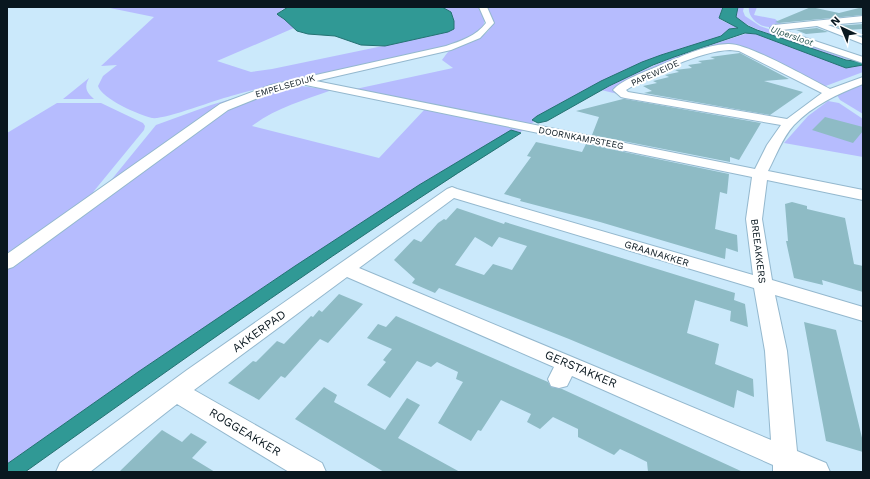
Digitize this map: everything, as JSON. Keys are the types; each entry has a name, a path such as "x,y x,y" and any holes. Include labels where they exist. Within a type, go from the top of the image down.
{"street":[{"name":"EMPELSEDIJK","path":"7,262 89,205 209,116 224,107 265,90 448,48 465,42 484,33 490,23 483,7"},
{"path":"861,20 777,27 774,30 861,59"},
{"path":"815,23 863,41"},
{"name":"PAPEWEIDE","path":"789,123 624,95 619,90 668,66 702,53 727,47 742,49 830,93"},
{"name":"BREEAKKERS","path":"786,465 776,351 763,284 754,219 760,174 774,145 789,123 830,93 863,80"},
{"name":"DOORNKAMPSTEEG","path":"300,81 863,195"},
{"name":"GRAANAKKER","path":"452,192 863,314"},
{"name":"AKKERPAD","path":"69,472 344,269 452,192"},
{"name":"GERSTAKKER","path":"344,269 563,371 786,465 817,472"},
{"name":"ROGGEAKKER","path":"177,392 312,472"}],"shaded area":[{"path":"105,7 288,7 281,10 278,15 294,28 217,61 251,72 431,36 454,21 451,12 442,7 480,7 483,13 484,23 481,30 460,43 289,81 231,96 167,116 152,118 139,114 113,101 101,91 98,86 103,76 117,65 101,66 154,17"},
{"path":"288,7 442,7 451,12 454,21 454,29 448,32 385,46 361,45 335,36 308,34 297,31 277,14"},
{"path":"487,7 723,7 719,17 721,20 738,28 729,29 721,36 661,55 532,120 534,122 527,126 351,90 453,68 442,60 457,46 477,38 488,31 493,19"},
{"path":"723,7 738,7 736,17 748,26 757,30 846,60 854,61 863,59 863,65 846,68 756,34 745,33 653,65 609,86 547,121 538,123 532,120 601,81 642,62 721,36 729,29 738,28 719,18"},
{"path":"738,7 744,7 743,11 745,16 760,26 857,60 837,57 756,29 735,16"},
{"path":"749,7 757,7 754,15 775,19 783,25 766,27 758,24 752,18"},
{"path":"748,33 756,34 794,47 846,68 863,65 863,72 823,87 736,46 675,61 618,94 601,90 674,57"},
{"path":"89,78 86,87 89,94 94,99 63,99"},
{"path":"863,84 863,114 840,100 837,95"},
{"path":"293,85 332,90 280,109 252,126 379,158 425,109 525,129 519,133 517,131 295,266 138,372 7,464 7,268 99,205 151,164 229,108 243,101"},
{"path":"251,93 103,190 156,125 211,105"},
{"path":"828,101 839,103 863,119 863,157 784,143 808,116"},
{"path":"57,103 101,103 143,123 145,126 144,130 94,191 87,203 7,259 7,133"},
{"path":"511,130 521,133 332,256 25,472 7,472 7,464 138,372 295,266 419,185"}],"building":[{"path":"811,7 839,13 863,7 863,15 779,23 775,22"},
{"path":"863,24 863,29 846,30 835,26"},
{"path":"817,28 828,32 806,34 796,30"},
{"path":"740,53 789,79 764,81 803,92 770,115 644,93 652,91 643,86 657,83 653,81 669,77 665,75 679,72 675,70 692,68 688,65 702,63 698,61 715,59 710,57"},
{"path":"623,99 761,123 739,160 730,157 730,162 592,135 599,117 576,111"},
{"path":"825,117 863,127 863,131 853,143 812,130"},
{"path":"536,142 582,152 586,144 729,174 727,194 720,192 715,229 737,235 738,252 726,248 725,259 600,222 520,201 521,199 504,194 531,157 527,156"},
{"path":"792,202 807,206 807,209 845,218 854,264 863,266 863,292 822,280 823,285 794,278 786,241 788,241 785,204"},
{"path":"457,208 504,224 505,222 735,293 734,300 745,304 748,327 730,321 731,311 695,300 687,333 719,344 715,364 753,379 754,397 737,390 734,408 569,339 439,288 435,293 412,283 415,279 394,260 414,239 421,242 438,223 444,219 446,220","holes":["475,237 492,247 499,237 527,246 512,270 493,264 484,275 455,265"]},
{"path":"339,294 363,304 328,343 320,339 285,378 281,376 259,400 228,383 253,361 256,362 277,341 284,344 311,316 313,317 319,310 322,312"},
{"path":"396,316 548,382 551,387 562,389 743,472 648,472 647,462 620,449 614,455 578,437 578,429 553,417 540,429 527,422 531,414 501,400 481,431 478,430 471,441 438,423 463,382 456,379 458,372 437,362 431,367 417,361 390,398 367,385 386,362 383,360 392,349 367,338 378,324 386,327"},
{"path":"804,322 836,330 863,442 863,452 826,441"},
{"path":"324,387 337,395 334,402 385,430 407,398 420,405 398,438 460,472 384,472 295,419"},
{"path":"162,430 182,442 191,433 207,442 192,458 215,472 119,472"}],"water label":[{"name":"Ulpersloot","path":"792,36"}]}
